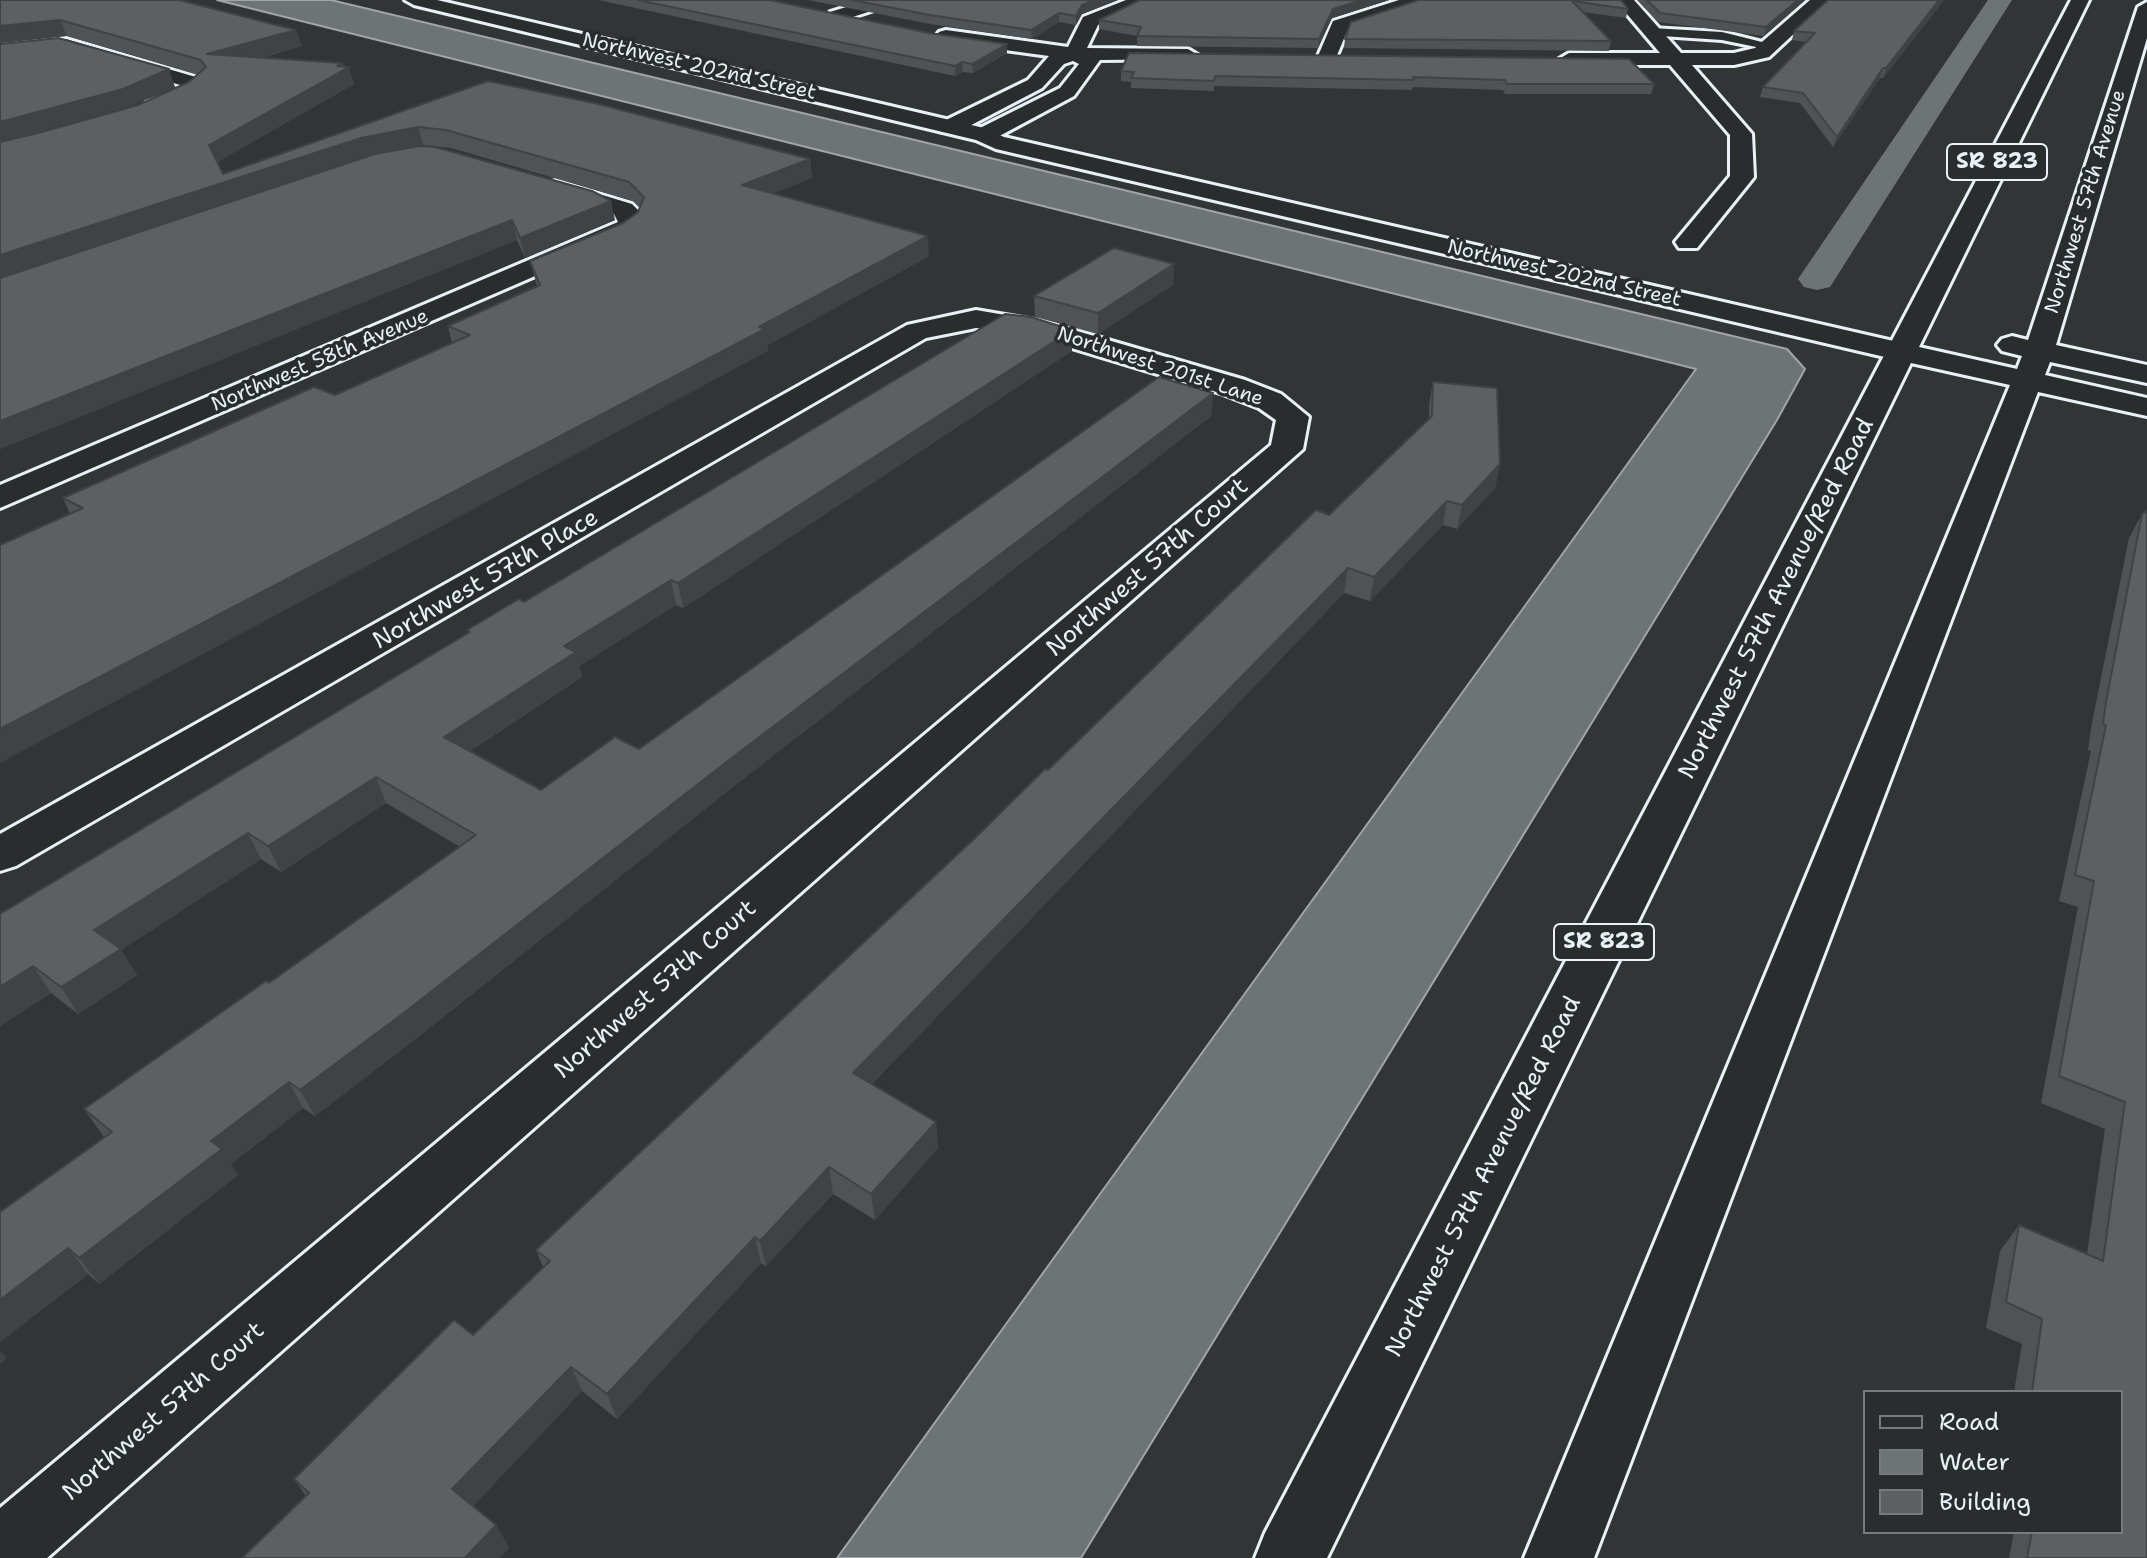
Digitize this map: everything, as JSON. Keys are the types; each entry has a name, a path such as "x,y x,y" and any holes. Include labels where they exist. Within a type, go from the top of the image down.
{"street":[{"name":"Northwest 202nd Street","path":"414,0 984,135 996,142 1188,189 1913,332 2033,366 2147,407"},
{"path":"883,25 830,14 887,0"},
{"path":"1074,54 1090,21 1142,0"},
{"path":"1328,56 1340,25 1417,0"},
{"path":"1624,0 1741,134 1742,177 1688,242"},
{"path":"1548,58 1734,59 1762,53 1821,0"},
{"name":"SR 823","path":"1913,332 2080,0"},
{"name":"Northwest 57th Avenue","path":"2033,366 2147,7"},
{"path":"930,33 1074,54 1201,55"},
{"path":"0,52 66,45 199,84 194,92 133,114"},
{"path":"950,127 1021,92 1046,75 1057,60 1074,54 1091,62 1067,92 984,135"},
{"path":"1046,75 1080,77"},
{"path":"1021,92 1055,99"},
{"name":"Northwest 202nd Street","path":"984,135 1015,132 1602,257"},
{"name":"Northwest 58th Avenue","path":"0,498 616,235 630,226 632,217 623,209 534,182"},
{"name":"Northwest 201st Lane","path":"976,319 1036,328 1234,387 1270,401 1293,417"},
{"name":"Northwest 57th Place","path":"0,855 917,331 976,319"},
{"name":"Northwest 57th Avenue/Red Road","path":"1290,1558 1913,332"},
{"name":"Northwest 202nd Street","path":"1977,338 2033,366 2147,374"},
{"path":"1559,1558 2033,366"},
{"name":"Northwest 57th Court","path":"0,1553 1287,449 1293,417"}],"lane":[{"path":"1651,32 1701,34 1771,46"}],"water":[{"path":"217,0 331,0 1787,349 1805,369 1777,420 1081,1558 837,1558 1696,369"}],"building":[{"path":"0,0 179,0 296,30 207,54 342,63 337,66 349,67 209,145 223,174 488,81 594,103 810,159 742,185 928,236 759,327 765,329 0,729 0,545 83,508 63,498 314,387 335,395 470,335 448,326 540,285 530,261 623,223 638,212 644,197 629,182 446,130 418,127 361,138 0,255 0,142 138,105 189,82 206,67 201,60 60,20 0,26"},
{"path":"638,0 769,0 929,33 1007,44 972,64 962,62 955,66"},
{"path":"852,0 1096,0 1082,5 1076,16 1059,13 1031,30"},
{"path":"1140,0 1362,0 1333,9 1319,39 1137,36 1141,27 1099,20"},
{"path":"1419,0 1621,0 1628,9 1572,1 1611,41 1345,39 1351,22"},
{"path":"1647,0 1798,0 1766,27 1660,13"},
{"path":"1828,0 1939,0 1883,68 1837,137 1803,93 1763,87 1815,33 1794,31"},
{"path":"58,38 169,69 123,89 0,122 0,44"},
{"path":"1129,53 1629,59 1654,84 1507,84 1505,80 1413,77 1414,80 1215,76 1214,81 1131,78 1134,72 1121,71"},
{"path":"419,146 435,147 592,191 611,201 520,238 512,220 0,421 0,278 375,154"},
{"path":"1114,248 1174,264 1098,313 1034,296"},
{"path":"1005,314 1031,317 1072,330 678,583 671,580 564,646 576,652 444,737 541,790 615,737 639,749 1159,377 1213,393 729,760 401,1015 300,1090 289,1082 211,1141 222,1149 79,1258 68,1248 0,1300 0,1212 112,1132 84,1109 266,981 269,983 476,835 376,777 268,846 248,833 94,930 121,949 61,987 33,966 0,987 0,914 470,632 467,630 519,599 524,602"},
{"path":"1433,382 1497,388 1500,464 1462,505 1447,501 1374,577 1348,568 853,1073 936,1122 871,1194 829,1167 760,1241 755,1237 607,1394 571,1367 452,1489 496,1525 465,1558 242,1558 309,1493 294,1479 454,1320 473,1335 550,1261 536,1250 1045,769 1048,770 1316,510 1329,515 1432,416"},
{"path":"2147,511 2147,1558 2027,1558 2032,1534 2123,1534 2123,1390 2032,1390 2042,1319 2006,1302 2019,1225 2103,1261 2125,1102 2059,1076 2094,881 2075,875 2106,725 2103,724 2106,702 2142,514"}],"waterway":[{"path":"1817,279 2000,0"}]}
